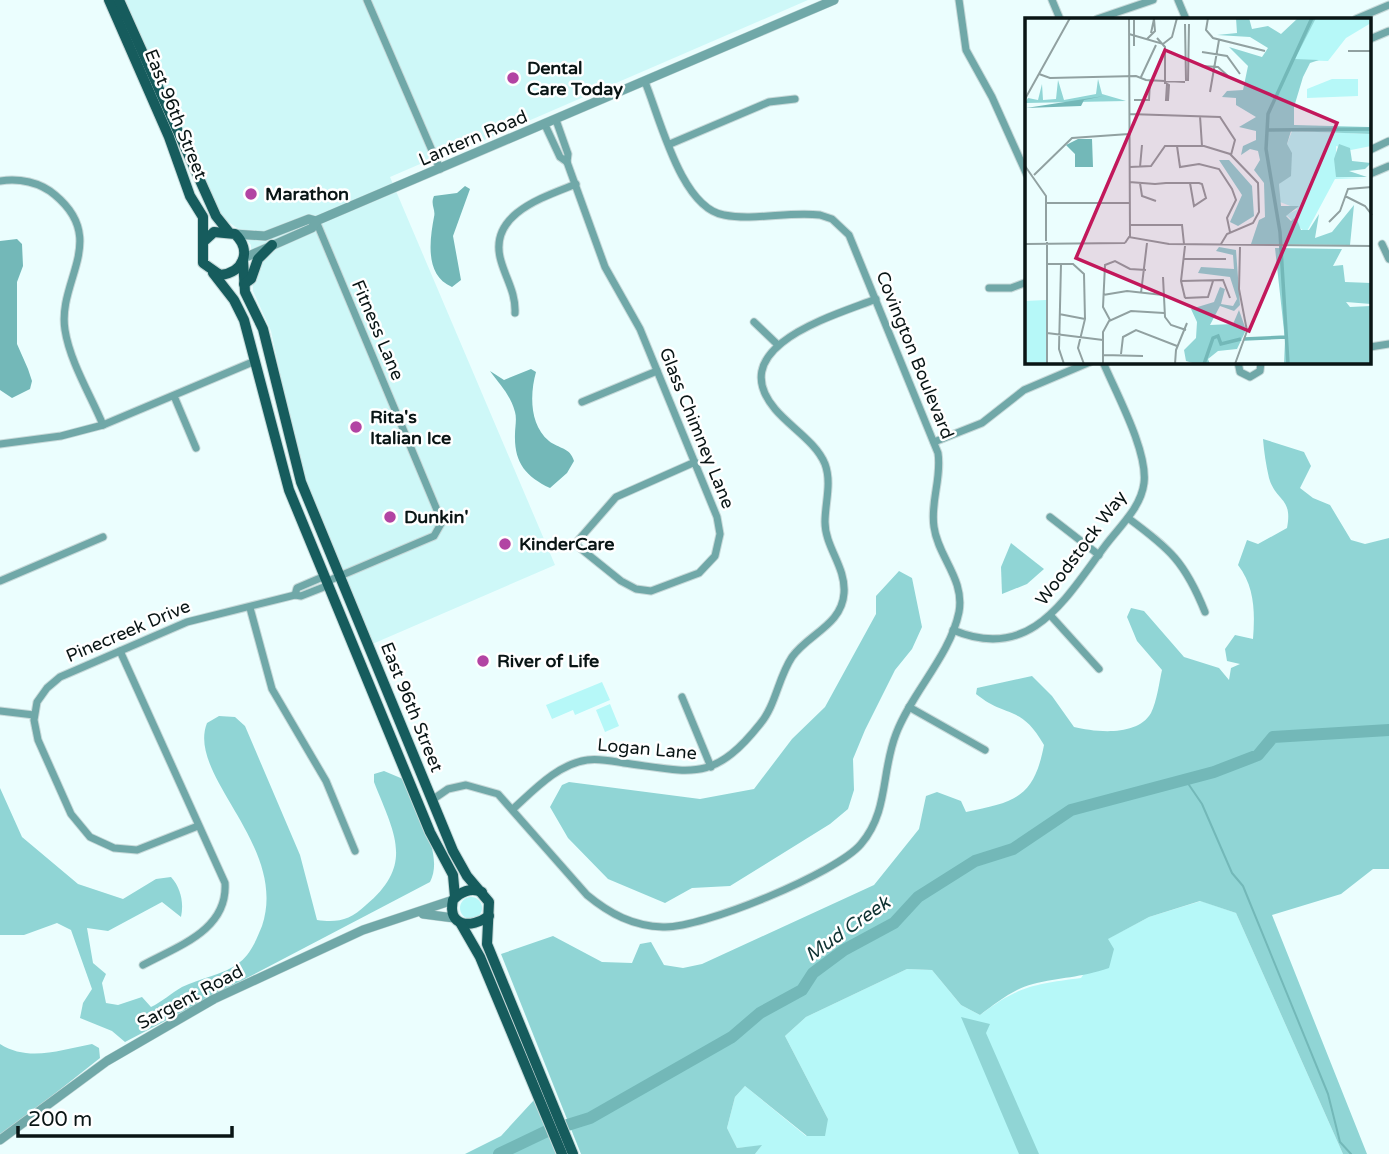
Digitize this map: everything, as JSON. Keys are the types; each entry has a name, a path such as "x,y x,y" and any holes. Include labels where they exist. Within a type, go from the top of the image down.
{"main road":[{"name":"East 96th Street","path":"108,0 169,137 190,196 203,217 203,242"},
{"name":"East 96th Street","path":"119,0 218,220 232,233"},
{"path":"214,232 232,233 244,246 244,259 234,271 214,273 201,256 203,242 214,232"},
{"path":"244,284 251,279 258,259 272,245"},
{"name":"East 96th Street","path":"244,259 244,284 263,329 301,482 427,789 436,796 457,859 489,902 487,944 547,1105"},
{"name":"East 96th Street","path":"214,273 240,309 289,490 434,841 453,875 457,920 480,957 569,1153"},
{"path":"396,749 411,770 422,798 436,796"},
{"path":"454,899 472,890 482,892"},
{"path":"457,920 475,925 489,916"}],"street":[{"path":"367,0 440,169"},
{"path":"959,0 966,50 992,97 1025,170"},
{"path":"1052,0 1060,18"},
{"path":"1100,18 1150,0"},
{"path":"1178,0 1186,18"},
{"name":"Lantern Road","path":"244,259 312,228 316,221 830,1"},
{"path":"1358,18 1389,5"},
{"path":"1372,38 1389,31"},
{"name":"Covington Boulevard","path":"436,796 455,786 476,786 498,794 587,895 600,906 620,918 644,925 688,926 827,870 860,846 882,809 894,737 953,630 960,593 933,524 940,473 934,442 849,235 832,219 808,213 716,214 691,194 645,82"},
{"path":"670,144 769,102 795,99"},
{"name":"Glass Chimney Lane","path":"555,120 568,154 567,162 606,267 640,329 695,462 717,517 720,534 715,555 699,573 664,589 643,590 621,581 575,544 615,497 695,462"},
{"name":"Glass Chimney Lane","path":"545,125 560,157 567,162"},
{"path":"1373,149 1389,141"},
{"path":"0,181 34,183 62,201 77,226 80,256 65,309 65,330 103,425"},
{"path":"515,313 515,297 499,251 505,225 523,206 576,184"},
{"name":"Lantern Road","path":"232,233 265,236 309,219 316,221"},
{"name":"Fitness Lane","path":"316,221 442,522 434,536 328,581"},
{"path":"1382,244 1389,260"},
{"path":"989,288 1011,288 1025,283"},
{"path":"754,322 777,344 793,333 876,299"},
{"name":"Logan Lane","path":"513,809 562,769 589,759 691,772 711,767 733,754 765,718 791,659 833,619 844,593 843,577 826,532 828,475 824,461 775,410 765,393 765,366 777,344"},
{"path":"0,444 61,436 103,425 255,361"},
{"path":"934,442 982,423 1024,390 1085,364"},
{"name":"Woodstock Way","path":"953,630 977,638 999,639 1020,634 1051,616 1128,518 1140,497 1143,465 1104,364"},
{"path":"1238,364 1240,372 1250,377 1260,370 1261,364"},
{"path":"582,402 657,371"},
{"path":"174,396 196,448"},
{"path":"1050,517 1099,555"},
{"path":"1128,518 1177,557 1190,576 1205,612"},
{"path":"0,580 103,537"},
{"name":"Pinecreek Drive","path":"34,715 39,699 52,683 120,651 197,618 300,596 328,581"},
{"path":"250,608 272,689 326,781 355,851"},
{"path":"1051,616 1099,669"},
{"path":"120,651 224,878 225,893 220,912 205,930 143,965"},
{"path":"682,697 711,767"},
{"path":"909,708 985,750"},
{"path":"0,711 34,715 38,740 71,814 93,839 114,848 137,850 198,826"},
{"name":"Sargent Road","path":"0,1140 107,1061 214,999 363,930 414,915 454,899"},
{"name":"Sargent Road","path":"414,915 457,920"}],"shaded area":[{"path":"124,0 808,0 447,156 441,155 390,177 555,565 370,645 300,471 271,331 253,291 251,245 237,228 224,219 214,203"},
{"path":"465,186 470,189 453,236 461,280 452,287 437,274 431,256 433,199 434,196 457,193"},
{"path":"17,239 22,244 23,266 17,282 17,344 32,381 30,389 12,398 0,390 0,241"},
{"path":"531,369 536,372 532,399 538,426 549,441 570,453 574,461 567,473 550,488 528,473 519,460 515,444 515,412 508,395 490,371 504,380"},
{"path":"1263,439 1304,452 1311,466 1300,488 1313,498 1330,505 1351,540 1365,544 1389,538 1389,869 1373,869 1341,894 1272,915 1367,1154 1343,1154 1236,913 1200,901 1149,917 1108,939 1114,949 1109,968 1026,986 980,1015 961,1005 932,970 907,969 806,1017 785,1036 828,1119 825,1136 807,1136 745,1086 735,1097 727,1128 737,1148 762,1145 755,1154 581,1154 501,954 553,936 602,962 632,963 640,944 651,942 664,965 683,968 702,964 874,885 919,829 926,796 937,792 961,801 966,812 997,805 1020,795 1034,776 1044,745 1036,732 1021,717 996,707 976,694 977,688 1032,676 1052,696 1074,727 1115,731 1145,721 1153,708 1162,670 1137,641 1127,617 1131,608 1144,611 1184,657 1219,668 1229,680 1231,668 1240,664 1227,661 1225,649 1235,635 1253,639 1253,600 1248,582 1238,565 1247,540 1258,544 1287,528 1288,510 1269,478"},
{"path":"1011,543 1044,569 1027,584 1002,594 1001,567"},
{"path":"899,571 912,578 922,627 912,649 895,670 853,759 854,790 848,809 830,824 730,886 692,888 665,903 608,879 568,838 550,807 562,785 569,782 700,799 754,789 792,739 825,707 876,614 876,596"},
{"path":"602,682 610,700 575,715 573,710 552,719 546,705"},
{"path":"610,704 619,726 605,732 596,710"},
{"path":"219,716 235,717 245,726 300,855 317,920 338,921 355,914 381,890 391,876 396,847 374,782 374,774 384,771 403,779 427,830 434,858 434,871 430,882 125,1042 112,1031 80,1018 83,1003 92,989 71,930 57,923 24,935 0,935 0,788 22,837 78,884 123,899 156,879 171,877 174,881 181,896 181,917 162,902 108,931 87,928 93,963 106,974 102,983 106,1003 118,1005 142,997 151,1007 182,987 227,970 240,962 256,941 262,926 267,896 262,868 251,840 211,766 204,744 207,723"},
{"path":"471,897 479,900 482,908 479,916 471,919 463,916 460,908 463,900"},
{"path":"1201,901 1236,913 1343,1154 755,1154 761,1146 737,1148 727,1128 735,1097 745,1086 806,1136 828,1119 785,1036 806,1017 907,969 932,970 961,1005 980,1015 1017,992 1051,982 1081,978 1107,939 1149,917"},
{"path":"961,1017 990,1024 986,1033 1039,1154 1019,1154"},
{"path":"0,1044 22,1052 45,1053 92,1044 99,1048 100,1058 0,1137"},
{"path":"534,1100 556,1154 465,1154 501,1136"}],"waterway":[{"name":"Mud Creek","path":"499,1154 545,1132 590,1118 732,1037 760,1013 802,990 813,973 844,950 894,923 918,897 975,861 1013,849 1071,810 1214,772 1258,755 1273,737 1389,730"},
{"path":"1185,779 1202,804 1232,873 1243,886 1328,1094 1340,1142 1351,1154"}],"place":[{"name":"Dental Care Today","path":"513,78"},
{"name":"Marathon","path":"251,194"},
{"name":"Rita's Italian Ice","path":"356,427"},
{"name":"Dunkin'","path":"390,517"},
{"name":"KinderCare","path":"505,544"},
{"name":"River of Life","path":"483,661"}]}
